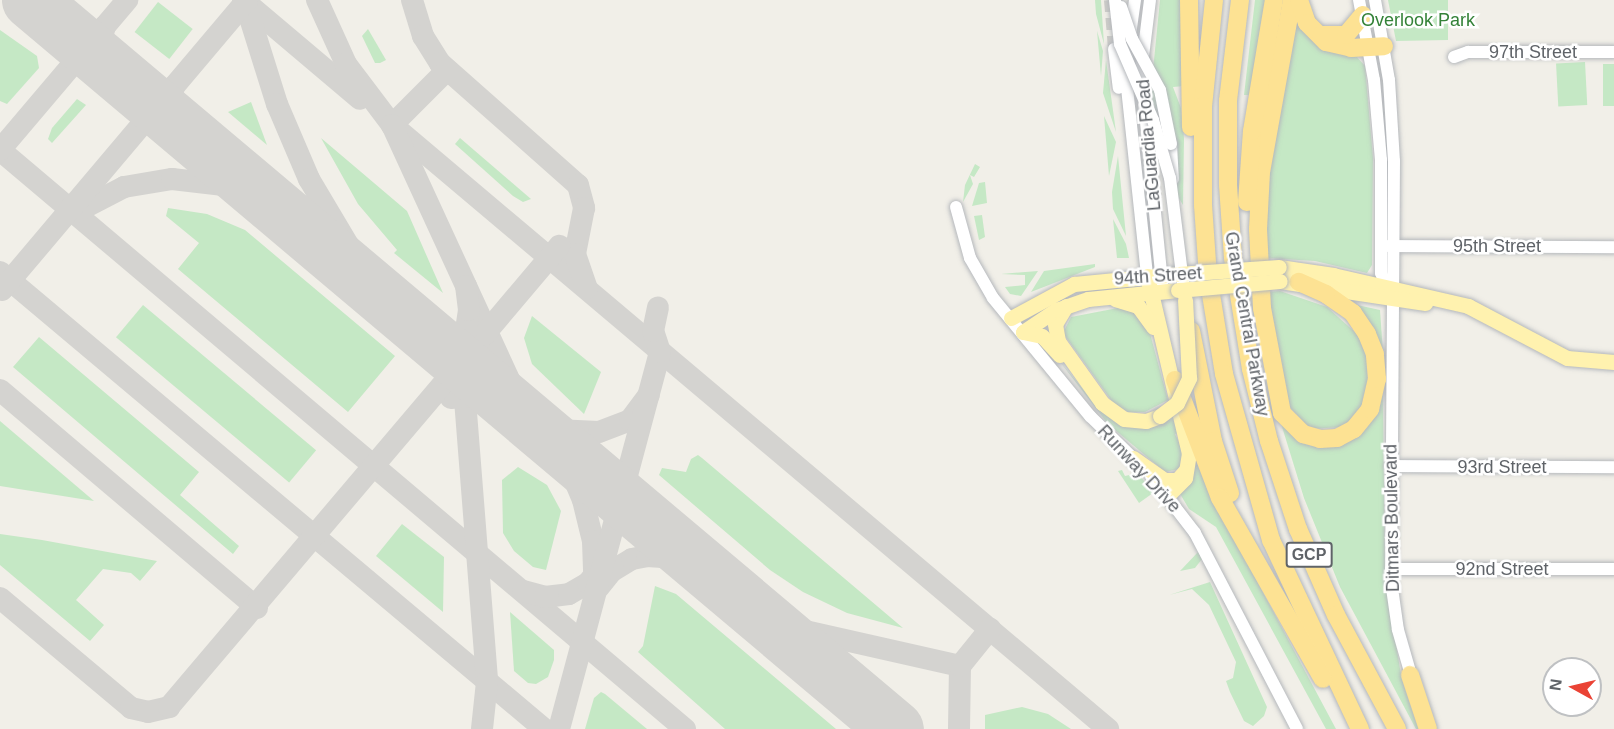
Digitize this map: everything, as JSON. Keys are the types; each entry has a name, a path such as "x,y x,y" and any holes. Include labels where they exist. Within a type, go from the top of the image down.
{"highway":[{"path":"1189,0 1192,149 1213,313"},
{"name":"Grand Central Parkway","path":"1214,0 1202,141 1204,239 1213,313 1238,433 1271,540 1307,624 1359,729"},
{"name":"Grand Central Parkway","path":"1240,0 1228,100 1227,168 1233,258 1251,369 1269,441 1298,529 1333,607 1397,729"},
{"path":"1251,369 1247,245 1249,156 1274,0"},
{"path":"1292,0 1261,172 1258,229 1262,308 1275,392 1285,418 1309,436 1337,438 1354,429 1370,409 1377,379 1375,354 1367,334 1353,314 1326,294 1299,282"},
{"path":"1299,0 1312,30 1335,46 1377,47"},
{"path":"1312,30 1327,37 1342,36 1361,7"},
{"path":"1166,285 1238,515 1281,607"},
{"path":"1175,380 1211,478 1311,661 1359,729"},
{"path":"1410,675 1428,729"}],"main road":[{"name":"94th Street","path":"1279,274 1299,282 1390,292"},
{"name":"94th Street","path":"1023,332 1066,306 1088,299 1166,285 1279,274 1455,303 1486,313 1567,358 1614,362"},
{"name":"94th Street","path":"1011,318 1074,284 1166,285"},
{"path":"1165,347 1166,285"},
{"path":"1066,306 1055,324 1056,336 1106,408 1119,417 1140,421 1160,416 1178,403 1189,378 1166,285"},
{"path":"1088,299 1117,299 1138,306 1148,316 1165,347 1175,380 1189,463 1182,482 1168,495"},
{"path":"1023,332 1042,336 1089,386"},
{"path":"1133,458 1169,480 1180,478 1189,463"}],"street":[{"name":"LaGuardia Road","path":"1135,0 1124,60 1132,132 1166,285"},
{"name":"LaGuardia Road","path":"1150,0 1141,72 1166,285"},
{"name":"Ditmars Boulevard","path":"1375,0 1381,160 1381,273 1390,292"},
{"path":"1118,3 1120,44 1156,128 1175,206"},
{"path":"1118,3 1166,110 1175,206 1166,285"},
{"name":"Ditmars Boulevard","path":"1361,7 1377,47 1394,152 1394,246 1390,292 1390,569 1398,630 1410,675 1436,729"},
{"path":"1114,49 1122,105 1132,132"},
{"name":"97th Street","path":"1454,57 1468,52 1614,52"},
{"name":"Runway Drive","path":"956,207 976,271 1094,421 1168,495 1195,533 1297,729"},
{"name":"95th Street","path":"1381,246 1614,246"},
{"name":"93rd Street","path":"1390,466 1614,467"},
{"name":"92nd Street","path":"1390,569 1614,569"}],"green space":[{"path":"1095,0 1101,0 1104,44 1096,14"},
{"path":"1160,0 1184,0 1184,86 1173,87 1181,108 1184,138 1183,205 1156,160 1151,90"},
{"path":"1255,0 1270,0 1252,95 1244,95"},
{"name":"Overlook Park","path":"1388,0 1448,0 1448,40 1396,41"},
{"path":"158,2 193,29 169,59 135,32"},
{"path":"1293,16 1355,55 1365,66 1373,158 1372,265 1367,273 1315,261 1265,258 1265,198"},
{"path":"368,29 386,60 380,63 375,63 362,36"},
{"path":"0,30 37,56 39,68 7,104 0,101"},
{"path":"1097,31 1103,51 1101,76"},
{"path":"1106,60 1116,132 1103,93"},
{"path":"1585,62 1587,105 1558,106 1556,64"},
{"path":"1603,64 1614,64 1614,106 1603,106"},
{"path":"77,99 86,105 52,143 48,139 52,128"},
{"path":"251,102 267,145 228,112"},
{"path":"1104,116 1116,142 1109,176"},
{"path":"321,138 407,211 443,293 394,253 397,250 358,204"},
{"path":"460,138 531,199 523,202 513,196 455,144"},
{"path":"1118,156 1126,236 1113,209 1112,192"},
{"path":"975,164 980,167 974,177 970,175 973,184 963,202 965,185"},
{"path":"985,182 987,203 972,206 979,183"},
{"path":"168,208 207,214 245,230 395,356 348,412 178,269 199,243 166,216"},
{"path":"982,215 985,237 979,240 974,216"},
{"path":"1113,219 1126,244 1129,258 1117,258"},
{"path":"1095,264 1095,267 1031,292 1044,271"},
{"path":"1038,271 1021,296 1010,294 1005,287 1025,285 1025,275 1001,274"},
{"path":"1280,291 1327,307 1357,334 1367,356 1368,388 1359,412 1342,427 1310,429 1286,403 1268,292"},
{"path":"143,305 316,450 289,482 116,337"},
{"path":"1357,305 1380,310 1383,353"},
{"path":"1123,307 1145,315 1168,400 1145,412 1128,412 1114,404 1063,333 1071,317"},
{"path":"532,316 601,372 584,414 532,364 524,338"},
{"path":"39,337 199,472 180,495 239,546 233,554 13,367"},
{"path":"1058,359 1100,410 1120,424 1152,427 1174,415 1178,433 1175,434 1183,451 1179,469 1165,472 1108,424"},
{"path":"1380,396 1383,396 1385,577 1401,675 1421,729 1416,729 1340,587 1304,498 1279,417 1327,444"},
{"path":"0,421 94,501 0,486"},
{"path":"698,455 903,628 847,613 803,592 770,570 659,475 662,468 686,472 691,459"},
{"path":"1195,457 1251,570 1336,729 1326,729 1216,527 1189,509 1179,492 1190,481"},
{"path":"518,467 547,485 561,511 546,570 533,567 514,551 503,533 502,480"},
{"path":"1122,470 1125,476 1138,473 1153,493 1139,503 1118,471"},
{"path":"402,524 444,557 443,612 376,556"},
{"path":"0,534 157,561 140,581 131,573 103,569 76,600 104,625 90,641 0,565"},
{"path":"1199,551 1202,559 1195,568 1180,571"},
{"path":"1210,582 1267,707 1264,716 1253,726 1244,721 1226,681 1233,678 1236,662 1209,605 1192,589 1169,595"},
{"path":"655,586 676,594 836,729 725,729 638,652 643,646"},
{"path":"510,612 554,650 554,660 548,677 536,684 528,683 514,671"},
{"path":"601,692 647,729 585,729 594,698"},
{"path":"1022,707 1048,714 1071,729 985,729 985,715"}],"taxiway":[{"path":"0,150 127,0"},
{"path":"243,0 360,99"},
{"path":"2,290 247,0"},
{"path":"317,0 346,64 392,125 1108,729"},
{"path":"412,0 423,36 440,63 578,185 584,208 575,254 587,288"},
{"path":"245,2 277,104 309,179 360,265 386,300"},
{"path":"105,26 100,45 112,69"},
{"path":"447,70 392,125 525,414 529,420 555,430 599,432 630,420 649,395"},
{"path":"174,86 170,107 177,124"},
{"path":"0,150 685,729"},
{"path":"74,213 124,187 172,179 224,185 276,207"},
{"path":"478,342 559,246"},
{"path":"0,272 544,729"},
{"path":"0,598 131,708 148,712 169,707 461,363 469,310 466,286"},
{"path":"559,729 660,352 653,331 658,308"},
{"path":"435,341 454,362 464,387 487,682 482,729"},
{"path":"0,390 257,608"},
{"path":"451,398 496,393"},
{"path":"550,438 567,462 583,500 593,541 594,573"},
{"path":"599,587 612,571 632,559 647,556 694,559"},
{"path":"523,591 545,597 569,594 588,583 601,567"},
{"path":"738,597 805,631 960,666"},
{"path":"959,729 960,666 990,629"}],"runway":[{"path":"30,0 895,729"}],"tunnel":[{"path":"1110,0 1114,49"}]}
